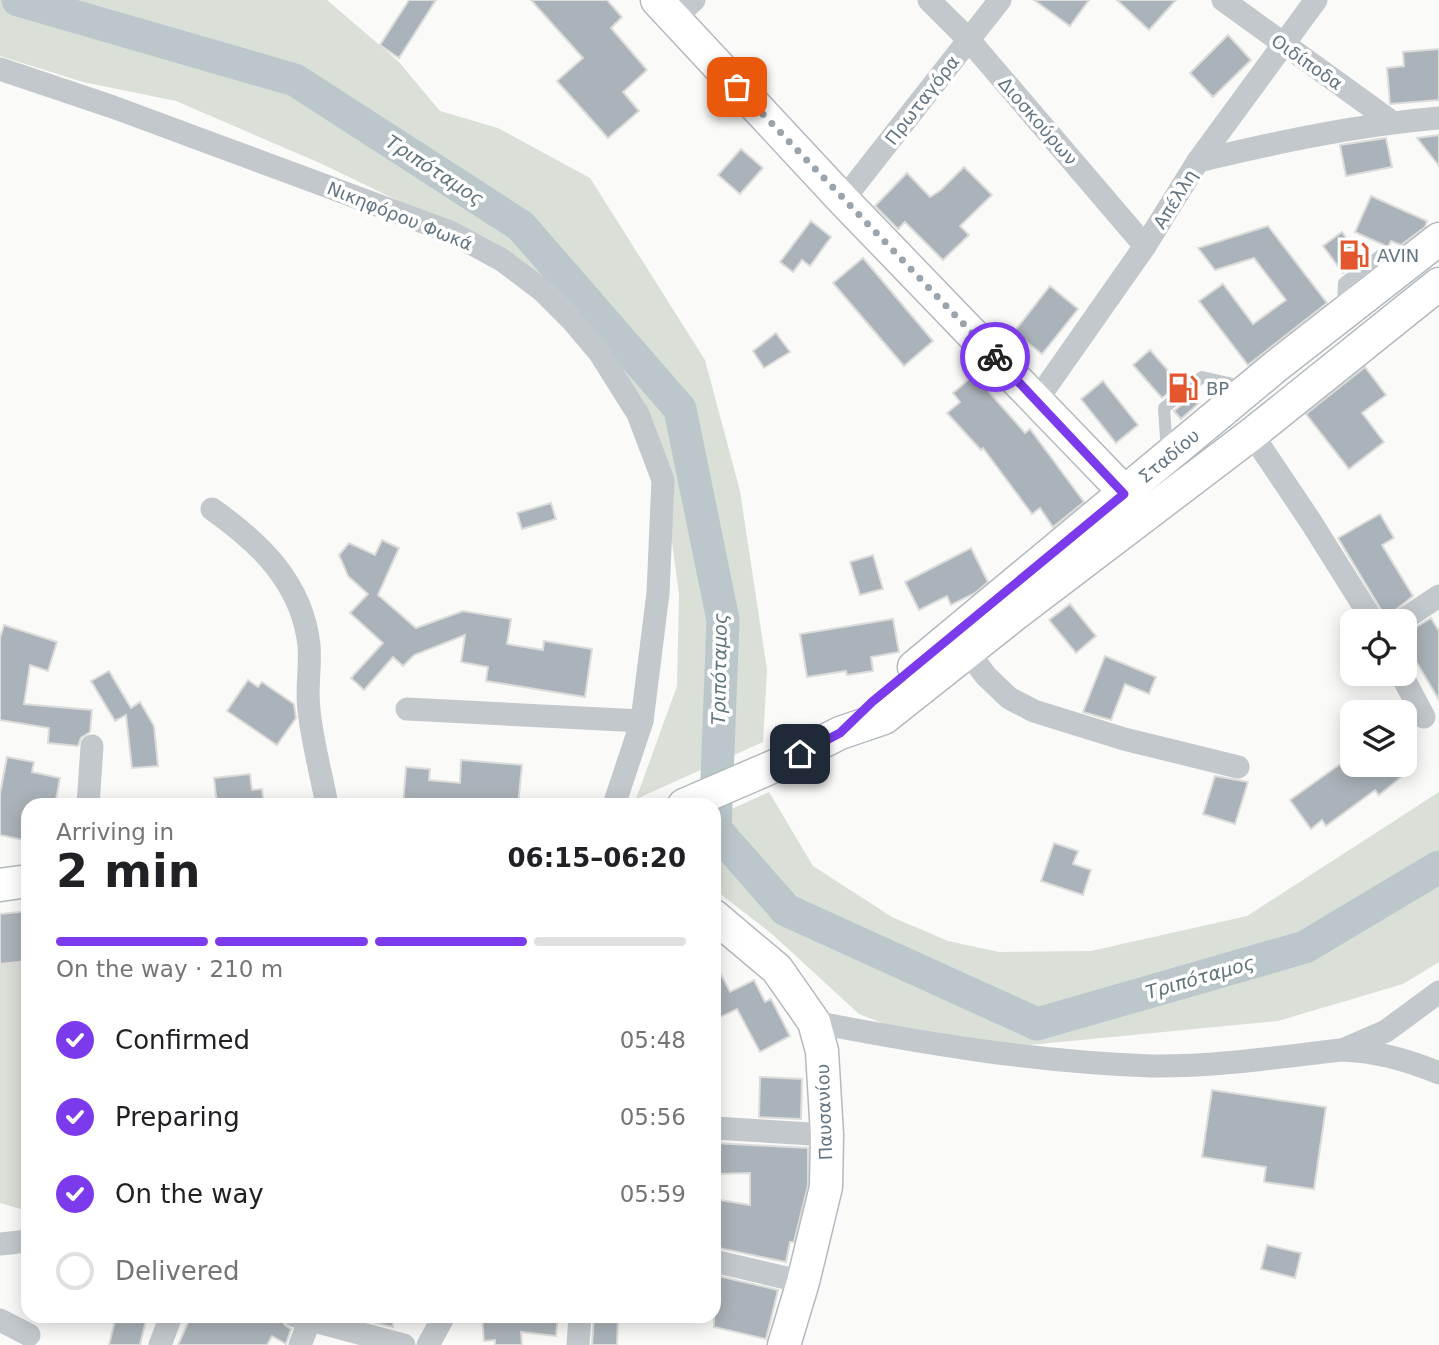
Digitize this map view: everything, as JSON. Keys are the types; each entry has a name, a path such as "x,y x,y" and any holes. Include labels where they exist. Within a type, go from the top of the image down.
{"main road":[{"path":"675,6 843,200 1136,504"},
{"name":"Σταδίου","path":"700,798 779,764 840,733 884,718 968,652 1136,504 1167,458 1343,313 1439,239"},
{"name":"Σταδίου","path":"840,733 872,702 1136,504 1252,434 1439,284"},
{"path":"0,885 21,882"},
{"name":"Παυσανίου","path":"721,931 777,969 814,1022 822,1051 827,1135 826,1187 803,1282 784,1345"}],"street":[{"name":"Διοσκούρων","path":"929,0 969,40 1145,246"},
{"name":"Πρωταγόρα","path":"843,200 1000,0"},
{"name":"Οιδίποδα","path":"1223,0 1392,122"},
{"name":"Απέλλη","path":"1037,400 1145,246 1198,161 1281,44 1316,0"},
{"name":"Νικηφόρου Φωκά","path":"0,69 113,107 450,232 502,260 542,291 599,352 638,414 663,480 658,593 642,721 616,798"},
{"path":"1198,161 1307,135 1439,118"},
{"path":"1252,434 1365,609"},
{"path":"212,509 250,536 271,560 294,594 305,621 309,648 308,708 326,798"},
{"path":"1417,610 1439,596"},
{"path":"968,652 986,676 1009,698 1034,711 1124,739 1238,767"},
{"path":"1407,686 1424,717"},
{"path":"407,709 642,721"},
{"path":"88,798 92,746"},
{"path":"1341,1050 1386,1031 1439,992"},
{"path":"814,1022 947,1048 1153,1066 1341,1050 1366,1051 1415,1063 1439,1073"},
{"path":"721,1128 827,1135"},
{"path":"0,1244 21,1242"},
{"path":"721,1263 803,1282"},
{"path":"0,1320 29,1335"},
{"path":"160,1345 168,1323"},
{"path":"300,1345 302,1323"},
{"path":"318,1323 404,1345"},
{"path":"428,1345 439,1323"},
{"path":"578,1345 580,1323"}],"shaded area":[{"path":"0,0 327,0 398,61 440,111 498,128 590,178 705,360 740,491 767,670 763,742 636,798 677,686 679,594 671,535 610,363 496,248 322,164 176,101 83,82 0,56"},
{"path":"769,792 813,866 892,917 948,941 999,952 1091,951 1247,916 1439,792 1439,962 1403,984 1278,1021 1007,1047 938,1045 859,1014 772,934 721,894 721,814"},
{"path":"21,912 21,1209 0,1203 0,914"}],"building":[{"path":"409,0 436,0 399,58 380,45"},
{"path":"531,0 607,0 622,17 611,28 647,70 623,92 639,111 608,138 557,81 583,58"},
{"path":"1034,0 1089,0 1070,26"},
{"path":"1117,0 1176,0 1149,30"},
{"path":"1228,35 1251,60 1213,97 1190,73"},
{"path":"1439,49 1439,100 1390,104 1387,68 1404,66 1403,52"},
{"path":"1439,135 1439,166 1417,138"},
{"path":"1386,138 1392,167 1346,176 1340,145"},
{"path":"741,149 763,168 740,194 718,175"},
{"path":"964,167 992,195 960,226 969,235 943,260 905,222 898,229 875,206 907,173 930,197"},
{"path":"1371,196 1427,221 1425,227 1401,245 1391,241 1388,247 1355,232"},
{"path":"811,221 831,237 810,266 802,260 793,272 780,262"},
{"path":"1268,226 1327,303 1248,365 1199,301 1223,284 1253,324 1286,300 1254,258 1215,270 1198,248"},
{"path":"1342,232 1362,259 1343,273 1323,246"},
{"path":"863,258 933,341 904,366 833,283"},
{"path":"1050,286 1078,309 1042,354 1014,332"},
{"path":"776,333 790,352 764,368 753,351"},
{"path":"1150,350 1180,384 1162,398 1133,365"},
{"path":"1365,367 1386,395 1362,413 1384,442 1349,469 1306,414"},
{"path":"974,375 1025,433 1030,429 1084,502 1053,527 1040,508 1032,514 983,448 981,450 947,413 960,402 953,393"},
{"path":"1103,381 1138,425 1116,443 1081,399"},
{"path":"1191,397 1198,404 1181,419 1174,411"},
{"path":"551,503 556,519 522,529 517,513"},
{"path":"1380,514 1394,538 1382,545 1413,596 1397,609 1381,609 1338,538"},
{"path":"382,540 399,548 378,595 416,628 463,611 511,619 507,644 543,650 544,641 592,649 585,697 486,681 488,667 461,662 465,635 414,655 403,666 393,657 364,690 351,678 383,643 350,613 368,594 348,576 339,555 349,543 375,555"},
{"path":"971,548 988,582 975,593 951,605 947,596 919,610 905,582"},
{"path":"873,555 883,589 860,595 850,562"},
{"path":"1070,604 1096,636 1076,653 1049,620"},
{"path":"1431,618 1439,631 1439,700 1417,663 1417,627"},
{"path":"893,619 899,652 871,657 873,671 847,675 846,671 807,677 800,634"},
{"path":"4,625 57,642 48,671 30,665 24,704 92,710 90,732 81,738 78,746 48,743 49,728 0,720 0,638"},
{"path":"1105,656 1156,677 1149,694 1125,684 1111,720 1083,712"},
{"path":"109,671 131,708 140,702 154,726 158,766 132,768 126,715 115,721 91,681"},
{"path":"248,680 258,687 262,682 294,704 296,718 277,745 227,711"},
{"path":"7,757 34,762 32,772 60,778 56,798 21,798 21,840 0,835 0,794"},
{"path":"461,760 522,765 519,798 404,798 406,767 430,769 429,780 460,783"},
{"path":"1339,765 1340,777 1401,777 1379,795 1375,790 1326,826 1322,820 1311,829 1290,800"},
{"path":"250,774 252,790 262,789 263,798 216,798 214,778"},
{"path":"1215,776 1248,782 1235,824 1203,814"},
{"path":"1054,843 1078,851 1073,864 1091,870 1083,895 1041,881"},
{"path":"21,912 21,962 0,964 0,914"},
{"path":"721,975 730,992 754,980 765,1002 771,999 790,1036 760,1052 737,1009 721,1017"},
{"path":"760,1077 802,1079 801,1119 759,1117"},
{"path":"1212,1090 1326,1107 1314,1189 1264,1182 1266,1167 1202,1157"},
{"path":"721,1143 808,1148 808,1185 794,1242 790,1242 786,1262 721,1248 721,1200 750,1205 750,1173 721,1174"},
{"path":"1267,1245 1301,1253 1295,1278 1261,1269"},
{"path":"721,1277 778,1290 766,1339 714,1327 714,1323 721,1323"},
{"path":"114,1323 145,1323 140,1345 109,1345"},
{"path":"188,1323 284,1323 291,1329 286,1344 272,1336 267,1345 178,1345"},
{"path":"376,1323 393,1323 393,1327"},
{"path":"483,1323 557,1323 556,1336 521,1332 522,1345 495,1345 495,1340 484,1341"},
{"path":"594,1323 618,1323 617,1345 592,1345"}],"waterway":[{"name":"Τριπόταμος","path":"18,0 295,80 521,226 680,409 723,620 716,798"},
{"name":"Τριπόταμος","path":"721,836 786,910 1037,1024 1305,947 1439,867"}],"way so far":[{"path":"737,87 995,357"}],"place":[{"name":"AVIN","path":"1354,255"},
{"name":"BP","path":"1183,388"}],"route":[{"path":"800,754 840,733 872,702 1124,494 995,357"}]}
